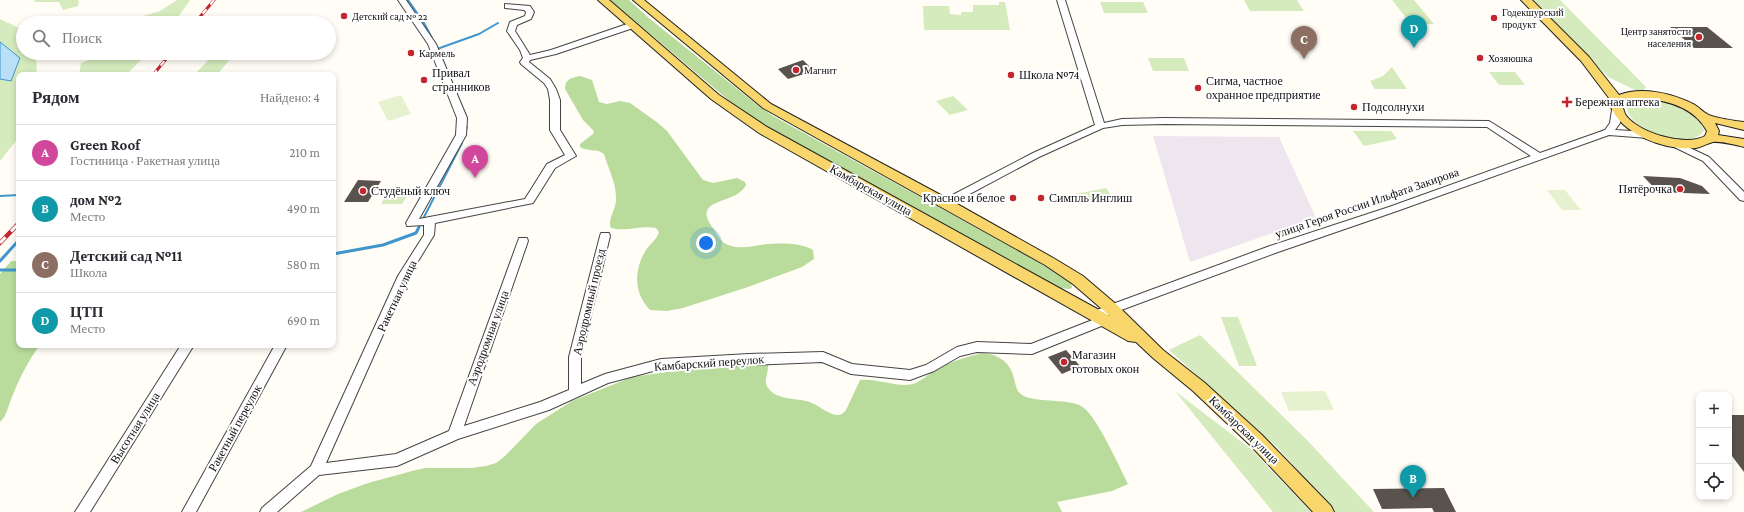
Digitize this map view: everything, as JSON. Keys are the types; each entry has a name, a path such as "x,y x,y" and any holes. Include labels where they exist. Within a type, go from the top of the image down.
{"main road":[{"name":"Камбарская улица","path":"603,0 715,97 763,130 1053,291 1158,354"},
{"name":"Камбарская улица","path":"638,0 767,106 945,203 1050,262 1078,280 1112,308 1158,354 1199,387 1256,440 1325,512"},
{"path":"1526,0 1595,71 1610,82 1641,95 1672,100 1690,108 1704,117 1710,124 1713,131 1707,140"},
{"path":"1595,71 1617,106 1620,115 1629,124 1648,134 1668,141 1688,144 1707,140 1744,143"},
{"path":"1617,106 1629,96 1641,95"},
{"path":"1704,117 1744,126"},
{"path":"1053,291 1068,292 1078,289 1078,280"}],"street":[{"path":"402,0 432,44 462,118 461,135 411,223 504,208 529,201 551,166 571,156 555,130 552,89 547,82 524,62 527,58 524,50 511,31 511,28 517,21 528,17 530,12 527,8 508,6"},
{"path":"1061,0 1100,126"},
{"path":"527,58 553,52 632,25"},
{"path":"1608,132 1615,122 1617,106"},
{"path":"945,203 1036,155 1100,126 1122,122 1165,121 1489,124 1539,157"},
{"path":"1608,132 1648,134"},
{"name":"улица Героя России Ильфата Закирова","path":"1100,318 1112,308 1274,249 1393,209 1608,132"},
{"path":"1706,159 1707,140"},
{"path":"1668,141 1706,159 1744,198"},
{"name":"Ракетная улица","path":"267,512 316,470 404,276 429,236 430,221"},
{"name":"Аэродромный проезд","path":"575,393 575,357 605,236"},
{"name":"Аэродромная улица","path":"454,435 522,241"},
{"name":"Камбарский переулок","path":"316,470 397,460 454,435 544,406 605,379 661,364 823,357 851,369 910,375 930,368 957,352 977,347 1032,349 1100,318"},
{"name":"Высотная улица","path":"82,512 186,348"},
{"name":"Ракетный переулок","path":"189,512 279,348"}],"shaded area":[{"path":"1153,136 1279,137 1316,218 1190,262"}],"green space":[{"path":"34,0 79,1 78,6 63,10 59,2 35,2"},
{"path":"177,0 190,0 179,16 144,16 160,11"},
{"path":"610,0 629,0 650,19 773,116 1065,277 1071,282 1072,288 1059,288 761,123 739,109"},
{"path":"1244,0 1297,0 1304,11 1250,11"},
{"path":"1392,0 1414,0 1434,24 1411,24"},
{"path":"1534,0 1560,0 1646,87 1643,91 1635,90 1608,77"},
{"path":"999,2 1005,2 1010,30 924,30 923,6 949,6 950,14 961,15 961,12 973,12 973,5 999,5"},
{"path":"1100,2 1143,2 1148,13 1104,13"},
{"path":"0,19 16,27 16,60 36,60 37,72 16,72 16,141 0,161"},
{"path":"1148,58 1184,58 1189,71 1153,71"},
{"path":"89,60 141,60 129,72 80,72 81,63"},
{"path":"208,60 229,60 219,72 197,72"},
{"path":"1392,67 1407,89 1375,89 1370,81 1383,76"},
{"path":"1489,72 1515,72 1525,85 1499,85"},
{"path":"580,76 592,80 599,102 607,104 620,101 630,103 658,123 667,131 703,180 713,183 737,178 745,182 746,185 737,194 714,204 709,207 707,211 708,220 724,243 736,247 774,244 798,245 813,250 814,259 802,267 748,287 683,308 667,311 650,310 644,303 638,289 637,281 639,265 642,257 659,232 656,228 650,227 623,229 611,228 610,222 616,200 612,177 604,154 580,147 580,144 593,134 594,131 583,120 565,89 567,81 574,77"},
{"path":"401,95 411,114 388,121 378,102"},
{"path":"953,96 968,110 950,115 936,101"},
{"path":"1639,100 1667,103 1686,110 1694,115 1704,130 1698,136 1688,139 1675,139 1649,131 1638,124 1630,116 1627,107 1631,103"},
{"path":"1353,131 1391,131 1397,139 1364,146"},
{"path":"1106,188 1112,196 1076,204 1071,195"},
{"path":"390,189 411,189 402,204 381,204"},
{"path":"1547,190 1565,190 1581,210 1562,210"},
{"path":"11,261 16,261 16,348 38,348 24,370 6,414 0,422 0,274"},
{"path":"1221,317 1238,317 1257,366 1239,366"},
{"path":"1200,335 1307,440 1374,512 1335,512 1279,449 1169,350"},
{"path":"984,353 1000,358 1007,364 1013,373 1017,390 1022,395 1037,399 1062,401 1084,408 1102,432 1128,484 1112,491 1057,502 1062,512 301,512 338,494 368,483 412,471 425,468 471,468 496,463 505,456 536,424 572,401 632,377 759,359 767,362 768,369 766,385 776,395 810,402 830,413 838,415 842,414 846,409 860,380 873,380 901,385 913,384 946,365"},
{"path":"1175,391 1252,450 1311,512 1273,512"},
{"path":"1325,391 1334,410 1289,411 1281,392"}],"water":[{"path":"0,42 16,55 16,60 19,60 11,81 0,79"}],"building":[{"name":"Центр занятости населения","path":"1670,27 1707,27 1733,48 1694,48"},
{"name":"Магнит","path":"803,60 814,71 788,79 778,69"},
{"name":"Пятёрочка","path":"1643,176 1680,178 1702,186 1710,194 1658,192"},
{"name":"Студёный ключ","path":"358,180 381,181 368,202 344,202"},
{"name":"Магазин готовых окон","path":"1066,350 1080,366 1062,374 1048,357"},
{"path":"1732,415 1744,415 1744,472 1732,456"},
{"path":"1444,488 1456,512 1434,512 1432,508 1382,509 1373,489"}],"waterway":[{"path":"408,0 424,23 432,38"},
{"path":"437,49 479,34 498,23"},
{"path":"452,84 467,119"},
{"path":"465,134 467,127"},
{"path":"423,219 462,143"},
{"path":"0,196 16,195"},
{"path":"336,253 383,245 416,233 419,227"},
{"path":"0,261 16,243"},
{"path":"0,270 16,270"}],"railway":[{"path":"201,16 214,0"},
{"path":"155,72 165,60"},
{"path":"0,243 16,226"}],"place":[{"name":"Детский сад № 22","path":"344,16"},
{"name":"Годекшурский продукт","path":"1494,18"},
{"name":"Центр занятости населения","path":"1699,37"},
{"name":"ЦТП","path":"1414,48"},
{"name":"Кармель","path":"411,53"},
{"name":"Хозяюшка","path":"1480,58"},
{"name":"Детский сад №11","path":"1304,59"},
{"name":"Магнит","path":"796,70"},
{"name":"Школа №74","path":"1011,75"},
{"name":"Привал странников","path":"424,80"},
{"name":"Сигма, частное охранное предприятие","path":"1198,88"},
{"name":"Бережная аптека","path":"1567,102"},
{"name":"Подсолнухи","path":"1354,107"},
{"name":"Green Roof","path":"475,178"},
{"name":"Пятёрочка","path":"1680,189"},
{"name":"Студёный ключ","path":"363,191"},
{"name":"Красное и белое","path":"1013,198"},
{"name":"Симпль Инглиш","path":"1041,198"},
{"name":"Магазин готовых окон","path":"1064,362"},
{"name":"дом №2","path":"1413,498"}]}
